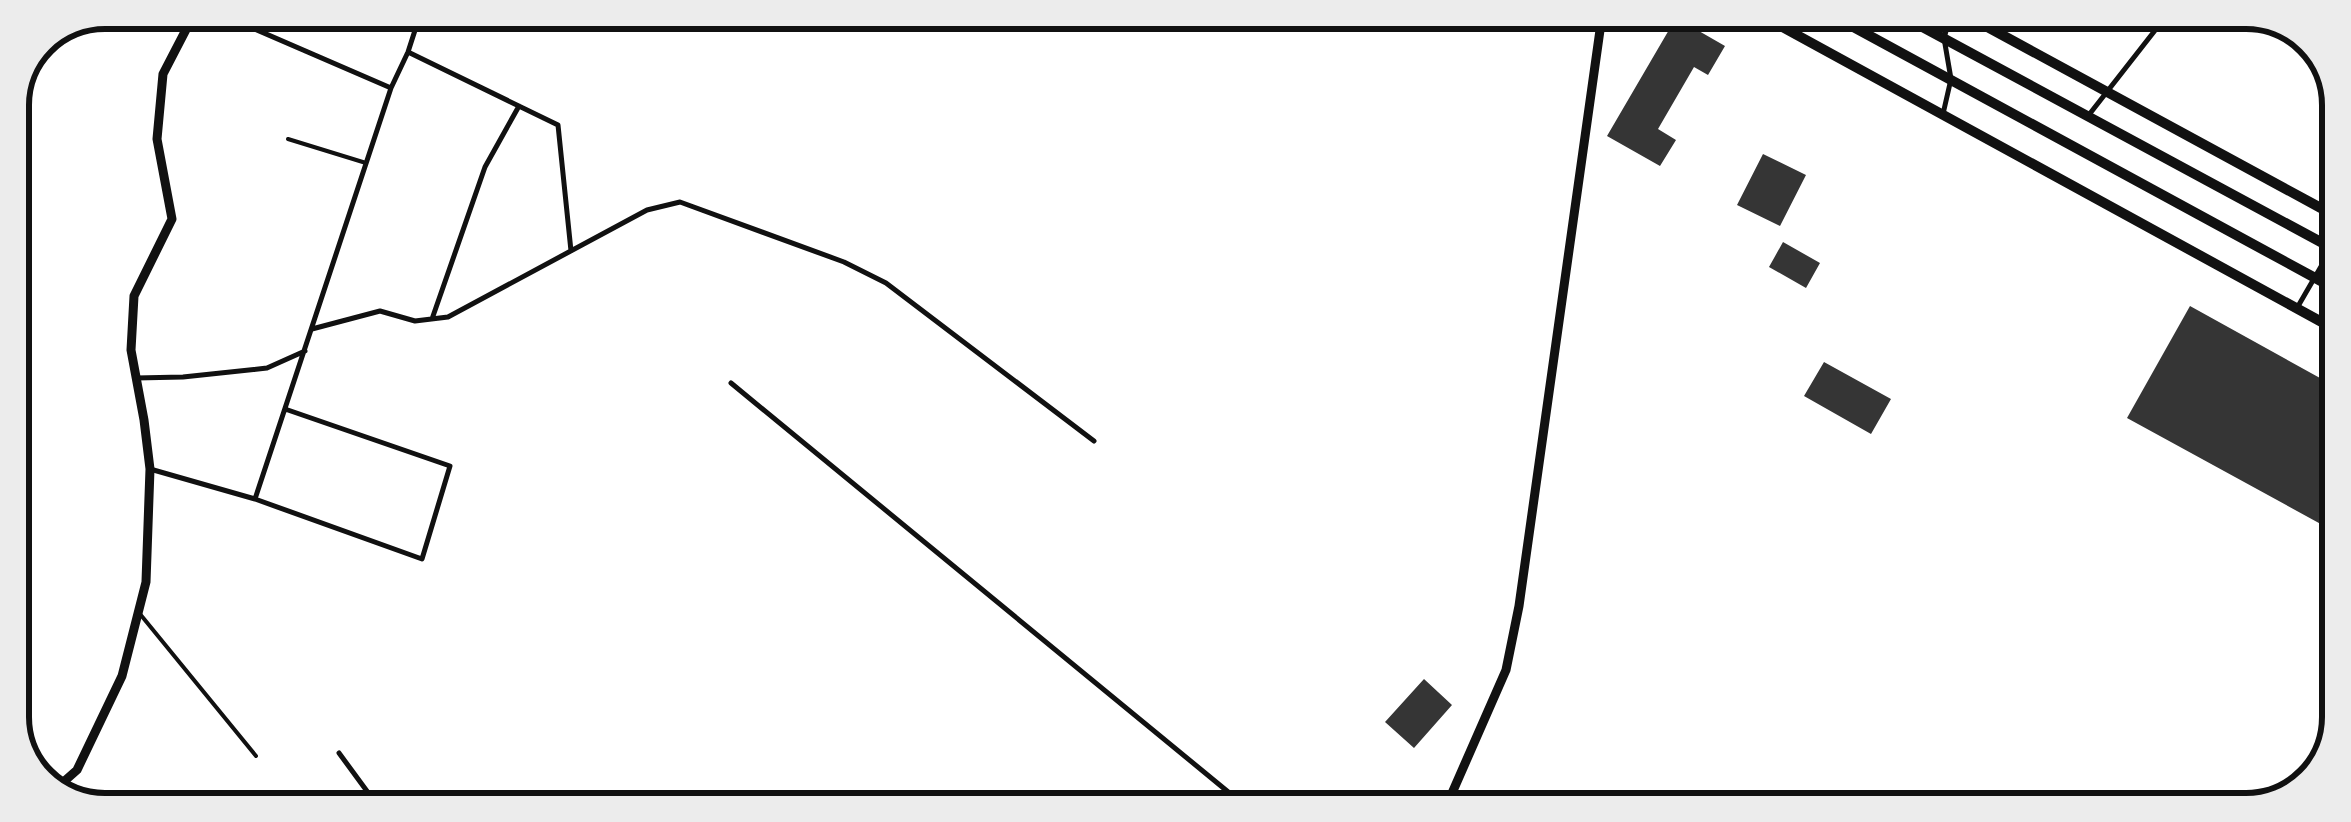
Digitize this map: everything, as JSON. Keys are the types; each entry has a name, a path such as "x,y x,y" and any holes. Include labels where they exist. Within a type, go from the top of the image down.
{"main road":[{"path":"1786,29 2322,322"},
{"path":"1857,29 2322,282"},
{"path":"1927,29 2322,243"},
{"path":"1991,29 2322,209"}],"street":[{"path":"65,781 77,770 122,676 146,582 150,469 131,350 134,296 172,219 157,139 163,74 186,29"},
{"path":"255,29 390,88"},
{"path":"255,499 390,88 408,52 415,29"},
{"path":"1452,793 1506,670 1519,606 1600,29"},
{"path":"1942,115 1951,79 1944,38 1947,29"},
{"path":"2088,116 2109,92 2156,29"},
{"path":"408,52 558,125 571,251"},
{"path":"432,319 486,167 519,106"},
{"path":"312,329 380,311 415,321 448,317 647,210 680,202 844,262 886,282 1094,441"},
{"path":"2297,308 2322,264"},
{"path":"136,378 183,377 268,368 305,351"},
{"path":"731,383 1229,793"},
{"path":"150,469 255,499 422,559 450,466 285,409"},
{"path":"339,753 368,793"}],"lane":[{"path":"288,139 366,163"},
{"path":"138,612 256,756"}],"building":[{"path":"1669,29 1695,29 1725,46 1708,75 1694,67 1658,129 1676,140 1660,166 1607,136"},
{"path":"1763,154 1806,175 1780,226 1737,205"},
{"path":"1783,242 1820,263 1806,288 1769,267"},
{"path":"2190,306 2322,379 2322,525 2127,418"},
{"path":"1824,362 1891,399 1871,434 1804,396"},
{"path":"1424,679 1452,705 1414,748 1385,722"}]}
